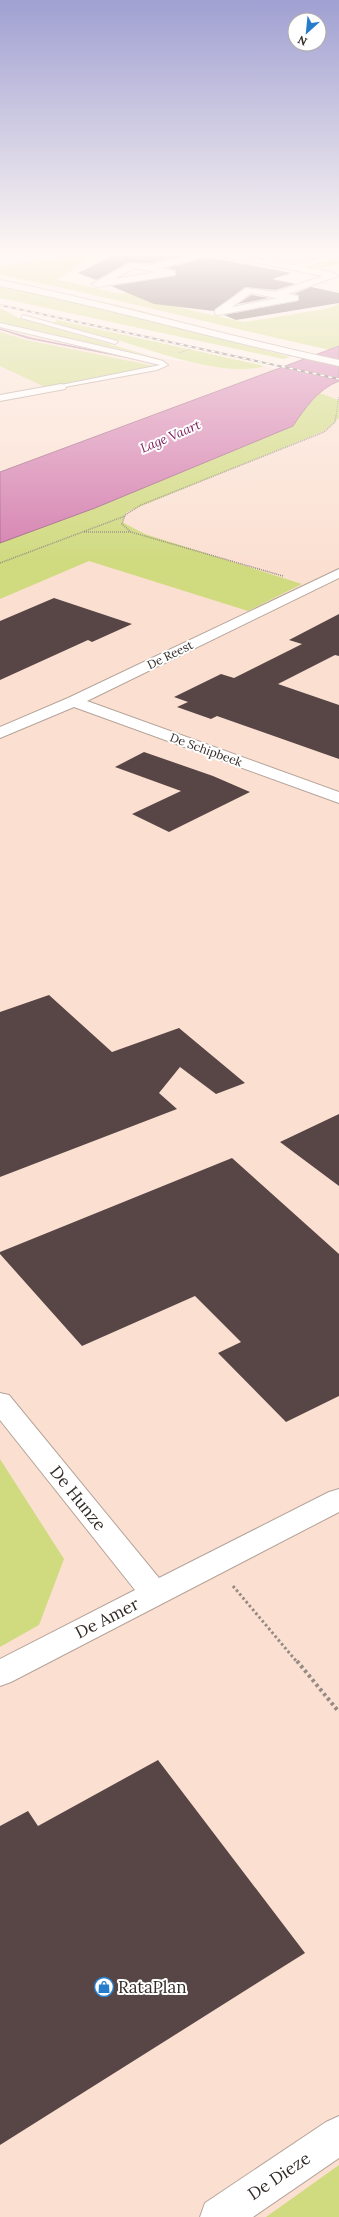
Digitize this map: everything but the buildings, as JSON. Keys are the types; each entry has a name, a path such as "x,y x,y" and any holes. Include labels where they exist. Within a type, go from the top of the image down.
{"street":[{"path":"308,356 339,363"},
{"path":"0,398 61,387"},
{"name":"De Reest","path":"0,733 74,701 339,573"},
{"name":"De Schipbeek","path":"74,701 339,798"},
{"name":"De Hunze","path":"0,1402 155,1594"},
{"name":"De Amer","path":"0,1673 215,1564 339,1499"},
{"name":"De Dieze","path":"219,2217 339,2135"}],"lane":[{"path":"140,356 161,362 164,365"},
{"path":"61,387 157,368 170,361 161,356"}],"path":[{"path":"0,564 125,515 141,505 324,432 335,422 339,396"},
{"path":"125,515 122,524 131,532"},
{"path":"81,532 131,532 314,585"},
{"path":"215,1564 339,1712"}],"shaded area":[{"path":"0,356 154,356 228,369 257,368 265,366 339,382 339,2217 0,2217"}],"green space":[{"path":"0,356 107,356 154,366 45,387 0,366"},
{"path":"170,356 222,356 265,366 248,369 229,369"},
{"path":"271,356 291,357 283,359"},
{"path":"319,393 339,400 339,418 324,431 127,512 122,522 145,534 302,584 248,611 89,561 0,599 0,543 95,508 293,426 303,411"},
{"path":"0,1459 64,1559 39,1625 0,1647"},
{"path":"339,2165 339,2217 266,2217"}],"water":[{"name":"Lage Vaart","path":"311,356 339,356 339,381 331,384 318,394 307,406 293,426 95,508 0,543 0,472"}],"railway":[{"path":"236,356 339,379"}],"place":[{"name":"RataPlan","path":"104,1987"}]}
